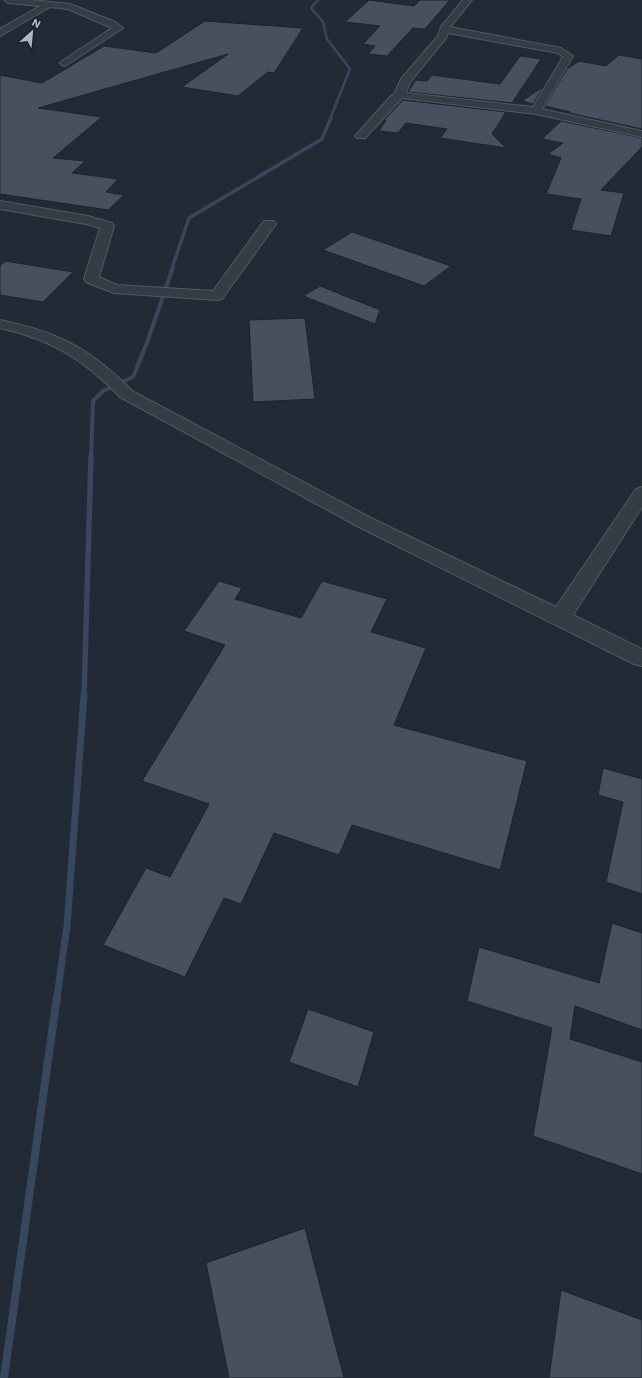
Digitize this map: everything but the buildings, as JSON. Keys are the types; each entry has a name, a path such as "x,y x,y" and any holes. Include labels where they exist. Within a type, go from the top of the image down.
{"street":[{"path":"8,0 70,8 112,24 118,28 65,63"},
{"path":"361,136 395,98 400,95 406,82 443,36 444,29 468,0"},
{"path":"0,33 48,5"},
{"path":"444,29 561,51 568,56 536,111"},
{"path":"400,95 536,111 642,134"},
{"path":"0,205 88,220 108,226 91,279 114,289 217,296 269,224"},
{"path":"0,324 26,329 75,350 102,370 126,394 366,524 642,658"},
{"path":"560,618 642,493"}],"waterway":[{"path":"318,0 311,8 323,22 327,39 350,69 330,119"},
{"path":"172,268 189,218 322,139 331,118"},
{"path":"91,457 93,401 103,391 133,377 148,340 173,267"},
{"path":"84,696 91,456"},
{"path":"57,997 67,926 84,695"},
{"path":"4,1378 57,996"}]}
